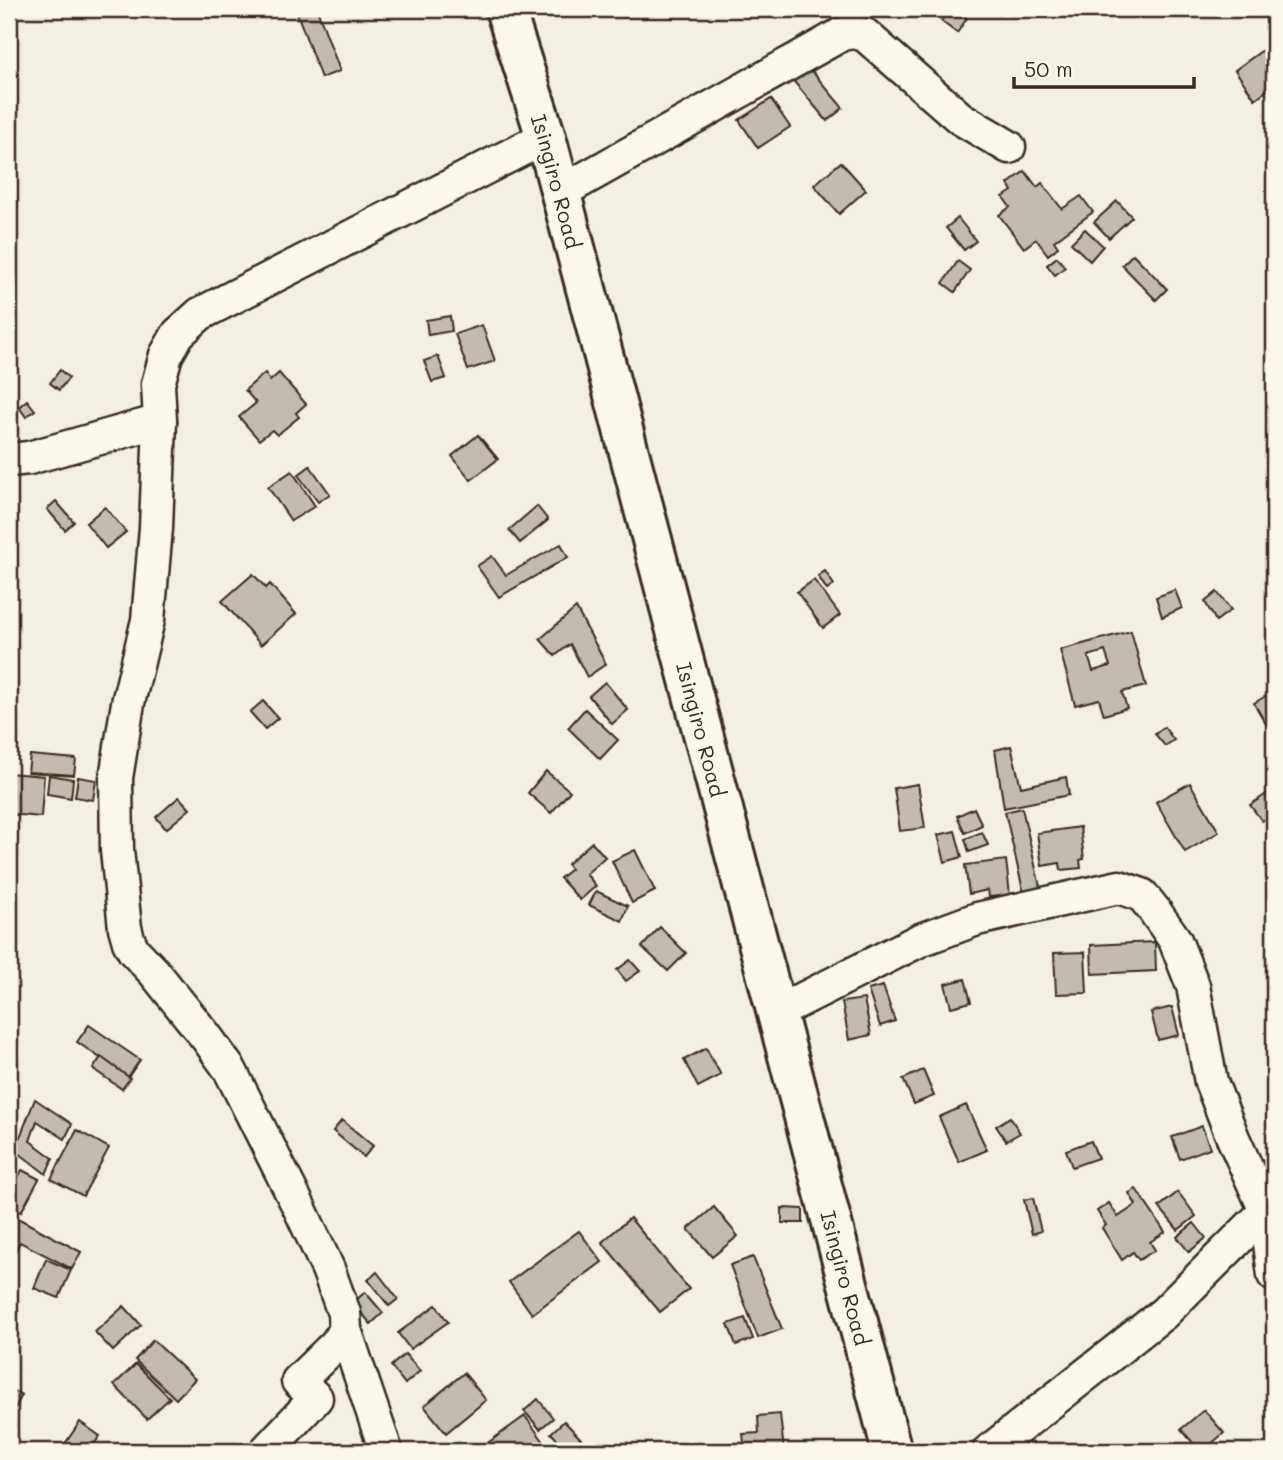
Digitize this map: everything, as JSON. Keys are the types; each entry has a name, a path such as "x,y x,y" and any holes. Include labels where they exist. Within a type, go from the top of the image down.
{"main road":[{"name":"Isingiro Road","path":"505,9 561,192 892,1451"}],"street":[{"path":"561,192 842,34 854,32 865,34 960,118 1009,147"},
{"path":"386,1451 345,1330 344,1313 328,1269 300,1209 230,1070 155,972 134,951 125,928 117,850 116,778 128,703 148,620 156,528 160,421 158,384 166,355 178,334 200,314 546,137"},
{"path":"9,460 29,458 160,421"},
{"path":"777,1012 920,940 977,919 1119,887 1142,895 1175,940 1193,986 1211,1082 1233,1138 1270,1208 1274,1275"},
{"path":"989,1451 1164,1313 1270,1208"},
{"path":"266,1451 316,1398 298,1381 336,1344 345,1330"}],"building":[{"path":"317,9 340,71 321,78 297,13"},
{"path":"950,9 967,18 957,33 941,21"},
{"path":"1274,42 1274,85 1255,99 1235,70"},
{"path":"806,64 843,108 827,121 790,77"},
{"path":"771,99 790,127 758,148 739,120"},
{"path":"841,162 866,190 839,214 814,185"},
{"path":"1025,171 1037,187 1042,183 1062,209 1081,196 1093,212 1054,241 1058,247 1048,255 1036,239 1024,248 999,215 1010,207 1003,197 1012,191 1008,184"},
{"path":"1117,201 1132,217 1109,238 1094,222"},
{"path":"958,218 976,241 964,250 946,228"},
{"path":"1085,229 1103,246 1090,261 1071,243"},
{"path":"1133,254 1167,289 1156,300 1122,265"},
{"path":"1057,257 1065,267 1055,275 1047,265"},
{"path":"958,261 970,270 955,292 943,283"},
{"path":"450,316 452,331 428,335 426,320"},
{"path":"482,325 495,361 468,370 455,334"},
{"path":"438,356 446,378 432,382 424,361"},
{"path":"60,370 69,378 59,390 50,383"},
{"path":"265,373 270,381 279,373 306,404 296,413 299,417 277,435 272,430 259,440 239,417 256,403 245,390"},
{"path":"27,400 35,410 26,417 19,407"},
{"path":"478,435 498,459 471,480 452,456"},
{"path":"310,466 330,494 318,502 298,475"},
{"path":"292,471 315,506 291,521 268,487"},
{"path":"56,501 74,522 65,530 47,509"},
{"path":"537,506 548,520 520,543 509,530"},
{"path":"105,507 126,532 106,548 86,523"},
{"path":"561,544 568,557 499,597 477,566 492,556 506,575"},
{"path":"825,571 834,585 827,590 818,576"},
{"path":"253,574 266,588 270,584 296,614 261,645 222,601"},
{"path":"814,580 840,615 823,628 797,592"},
{"path":"1175,590 1182,608 1162,617 1156,597"},
{"path":"1217,592 1231,610 1216,621 1205,602"},
{"path":"576,608 606,664 587,677 570,644 555,656 540,639"},
{"path":"1131,631 1146,686 1122,692 1127,708 1104,715 1099,699 1075,705 1060,650","holes":["1105,651 1110,666 1093,671 1088,656"]},
{"path":"605,682 628,710 612,724 589,696"},
{"path":"1271,693 1274,698 1274,738 1254,703"},
{"path":"263,701 278,718 265,729 250,712"},
{"path":"585,709 618,740 600,759 568,728"},
{"path":"1164,727 1174,740 1165,746 1155,734"},
{"path":"1011,746 1021,787 1066,777 1069,795 1004,808 995,750"},
{"path":"30,755 76,759 74,775 28,772"},
{"path":"546,771 570,791 551,813 528,793"},
{"path":"9,773 44,776 41,817 9,814"},
{"path":"49,775 73,779 71,798 47,794"},
{"path":"78,777 96,780 93,800 75,797"},
{"path":"1190,783 1219,832 1185,852 1156,802"},
{"path":"918,784 925,828 900,831 894,788"},
{"path":"1274,789 1274,814 1262,821 1250,805"},
{"path":"179,797 190,809 166,829 156,817"},
{"path":"974,808 982,825 965,833 957,816"},
{"path":"1022,808 1043,900 1026,903 1005,812"},
{"path":"1080,827 1084,859 1080,860 1081,868 1061,870 1060,863 1042,866 1037,833"},
{"path":"955,831 962,857 945,862 938,835"},
{"path":"982,832 988,845 969,852 965,839"},
{"path":"592,842 605,857 586,874 596,886 580,900 560,878 571,869 567,864"},
{"path":"635,850 655,891 632,903 612,861"},
{"path":"1006,860 1010,895 989,897 988,890 969,894 965,865"},
{"path":"596,891 628,906 622,921 589,905"},
{"path":"660,927 686,953 668,971 642,947"},
{"path":"1155,942 1156,971 1092,974 1091,945"},
{"path":"1085,952 1087,993 1056,994 1054,953"},
{"path":"630,960 640,971 626,981 617,970"},
{"path":"965,979 971,1002 951,1007 945,984"},
{"path":"883,986 895,1021 880,1026 868,990"},
{"path":"864,999 871,1035 849,1040 842,1002"},
{"path":"1172,1007 1179,1035 1158,1040 1151,1012"},
{"path":"89,1025 140,1060 128,1077 77,1042"},
{"path":"706,1048 721,1075 698,1087 684,1060"},
{"path":"101,1057 130,1078 122,1089 93,1069"},
{"path":"923,1070 934,1096 914,1104 903,1079"},
{"path":"35,1099 72,1124 65,1139 37,1121 30,1141 53,1158 46,1174 15,1150"},
{"path":"966,1105 987,1150 959,1162 939,1117"},
{"path":"1010,1117 1020,1133 1006,1141 996,1126"},
{"path":"342,1120 373,1146 364,1157 333,1131"},
{"path":"1202,1126 1210,1148 1180,1159 1172,1137"},
{"path":"77,1130 109,1148 83,1196 51,1179"},
{"path":"1091,1141 1098,1158 1072,1167 1066,1150"},
{"path":"22,1170 39,1179 21,1212 9,1205 9,1194"},
{"path":"1136,1189 1165,1232 1150,1242 1155,1250 1139,1260 1133,1252 1122,1260 1102,1228 1106,1225 1097,1211 1109,1203 1118,1217 1136,1205 1129,1193"},
{"path":"1178,1192 1196,1216 1178,1230 1159,1207"},
{"path":"1033,1198 1041,1231 1032,1234 1024,1200"},
{"path":"714,1207 738,1236 712,1257 688,1229"},
{"path":"782,1208 803,1209 803,1223 782,1223"},
{"path":"12,1215 81,1252 72,1269 20,1242 9,1263 9,1222"},
{"path":"630,1218 689,1289 660,1312 602,1242"},
{"path":"1194,1223 1206,1238 1189,1252 1177,1237"},
{"path":"579,1231 602,1262 532,1314 509,1282"},
{"path":"753,1257 782,1329 758,1338 730,1265"},
{"path":"46,1259 71,1270 59,1298 34,1288"},
{"path":"377,1272 398,1299 389,1306 368,1280"},
{"path":"365,1292 383,1313 371,1324 353,1303"},
{"path":"436,1305 448,1322 410,1349 398,1333"},
{"path":"124,1306 141,1325 113,1351 95,1332"},
{"path":"745,1318 753,1339 736,1345 728,1324"},
{"path":"153,1340 195,1379 176,1399 135,1360"},
{"path":"405,1354 420,1371 405,1384 391,1366"},
{"path":"136,1364 170,1398 147,1419 114,1385"},
{"path":"464,1373 486,1400 446,1433 424,1406"},
{"path":"9,1389 22,1395 9,1420"},
{"path":"538,1399 553,1418 540,1429 524,1411"},
{"path":"1204,1410 1224,1433 1200,1451 1181,1429"},
{"path":"780,1414 784,1451 745,1451 743,1434 759,1433 758,1416"},
{"path":"525,1416 544,1442 532,1451 489,1451 485,1445"},
{"path":"564,1421 581,1439 568,1451 551,1433"},
{"path":"80,1422 100,1436 89,1451 60,1451"}]}
